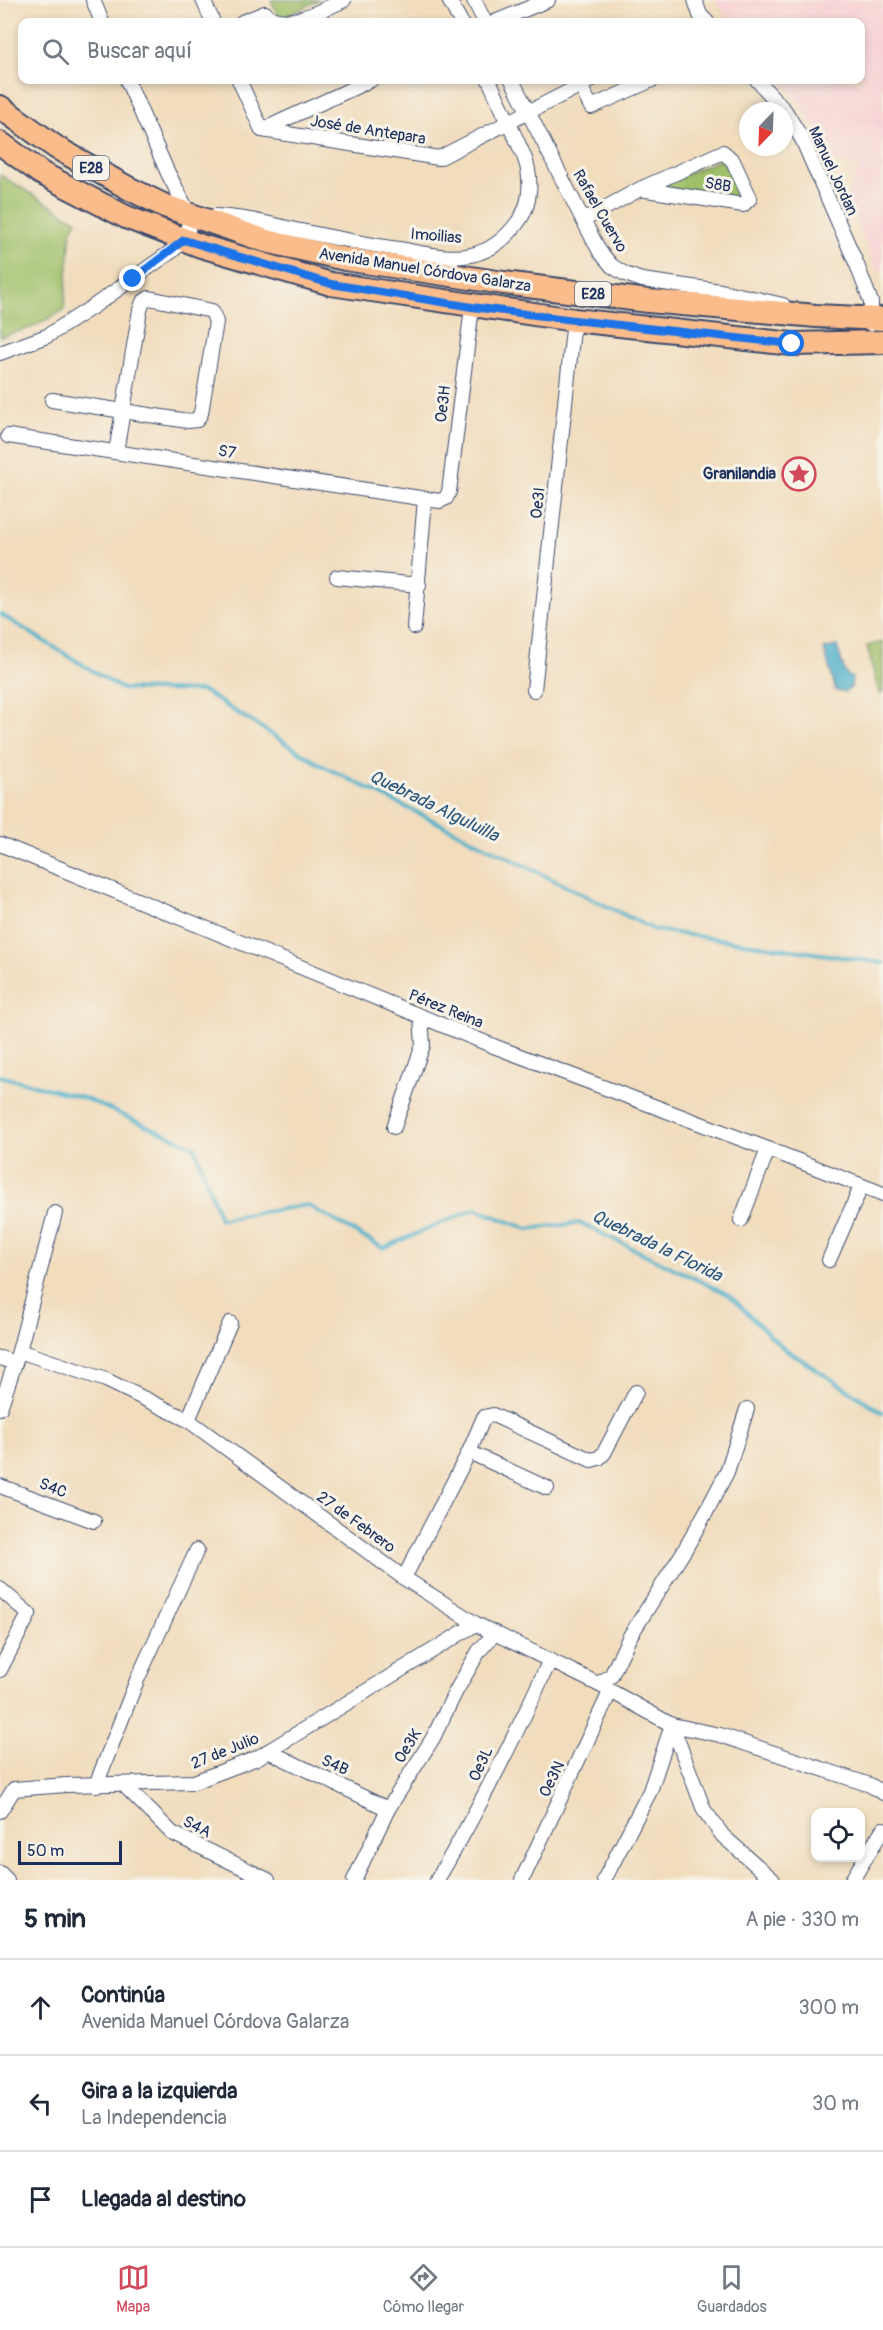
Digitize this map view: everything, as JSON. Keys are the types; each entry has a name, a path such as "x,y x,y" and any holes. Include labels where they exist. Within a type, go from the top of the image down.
{"main road":[{"name":"Avenida Manuel Córdova Galarza","path":"0,107 57,148 103,175 165,206 266,242 345,259 648,301 816,316 878,319"},
{"name":"Avenida Manuel Córdova Galarza","path":"0,143 52,178 126,217 184,240 331,284 472,307 792,344 872,342"}],"street":[{"path":"93,0 100,18"},
{"path":"203,0 211,18"},
{"path":"297,18 344,0"},
{"path":"449,0 459,18"},
{"path":"474,0 483,18"},
{"path":"505,18 548,0"},
{"path":"695,0 703,18"},
{"path":"248,18 265,6"},
{"path":"0,353 35,341 58,329 133,279 184,240 188,233 189,214 167,171 129,84"},
{"path":"241,84 262,130 362,84"},
{"name":"Imoilias","path":"189,214 223,216 418,253 454,257 472,255 491,248 508,235 523,216 529,195 528,166 491,84"},
{"name":"Rafael Cuervo","path":"514,84 600,252 612,266 642,280 745,295 816,316"},
{"name":"José de Antepara","path":"262,130 439,158 582,84"},
{"name":"José de Antepara","path":"586,84 591,107 643,84"},
{"name":"Manuel Jordan","path":"761,84 785,111 802,139 878,319"},
{"name":"S8B","path":"583,220 640,189 723,152 733,161 750,198 743,205 640,189"},
{"path":"52,400 122,412 188,421 197,420 201,413 216,322 212,311 149,298 143,302 122,412 116,452"},
{"name":"Oe3H","path":"441,501 449,492 472,307"},
{"path":"872,342 878,319"},
{"name":"Oe3I","path":"534,690 574,320"},
{"name":"S7","path":"8,436 441,501"},
{"path":"414,627 425,499"},
{"path":"338,577 419,585"},
{"name":"Pérez Reina","path":"0,844 496,1047 883,1194"},
{"path":"394,1127 423,1045 421,1017"},
{"path":"741,1220 768,1149"},
{"path":"830,1260 861,1187"},
{"path":"0,1408 17,1357 55,1213"},
{"path":"188,1420 230,1323"},
{"name":"27 de Febrero","path":"0,1358 17,1357 106,1380 188,1420 404,1578 476,1624 598,1684 672,1725 720,1735 870,1785 883,1792"},
{"path":"404,1578 469,1452 484,1417 493,1415 591,1460 599,1458 604,1453 636,1392"},
{"path":"598,1684 611,1676 630,1636 706,1512 727,1472 747,1409"},
{"path":"469,1452 547,1488"},
{"name":"S4C","path":"0,1486 94,1521"},
{"path":"96,1785 137,1680 197,1550"},
{"path":"0,1589 29,1614 0,1670"},
{"name":"27 de Julio","path":"0,1810 14,1789 66,1785 194,1782 257,1758 476,1624"},
{"name":"Oe3K","path":"354,1880 388,1809 433,1738 479,1651 495,1633"},
{"name":"Oe3L","path":"437,1880 522,1721 550,1660"},
{"name":"Oe3N","path":"522,1880 610,1692"},
{"path":"604,1880 650,1791 672,1725"},
{"path":"672,1725 704,1810 723,1836 773,1880"},
{"name":"S4B","path":"268,1751 388,1809"},
{"name":"S4A","path":"124,1785 172,1833 268,1880"},
{"path":"852,1880 883,1829"},
{"path":"0,1873 7,1880"}],"shaded area":[{"path":"715,0 883,0 883,272 876,269 846,197 859,168 831,157 800,103 784,84 865,84 865,18 727,18"}],"green space":[{"path":"271,0 319,0 282,18 280,18"},
{"path":"721,159 725,162 742,195 740,198 664,188 663,184"},
{"path":"0,175 77,221 71,232 64,310 33,327 0,337"},
{"path":"883,642 883,693 879,694 867,646"}],"water":[{"path":"837,646 845,673 852,678 851,688 845,692 836,691 824,649"}],"waterway":[{"name":"Quebrada Alguluilla","path":"0,614 122,689 203,691 319,764 655,930 883,963"},
{"name":"Quebrada la Florida","path":"0,1076 84,1098 195,1147 220,1219 307,1205 383,1248 475,1209 528,1229 580,1223 729,1295 782,1347 883,1413"}],"place":[{"name":"Granilandia","path":"799,474"}],"route":[{"path":"133,279 184,240 331,284 472,307 792,344"}]}
